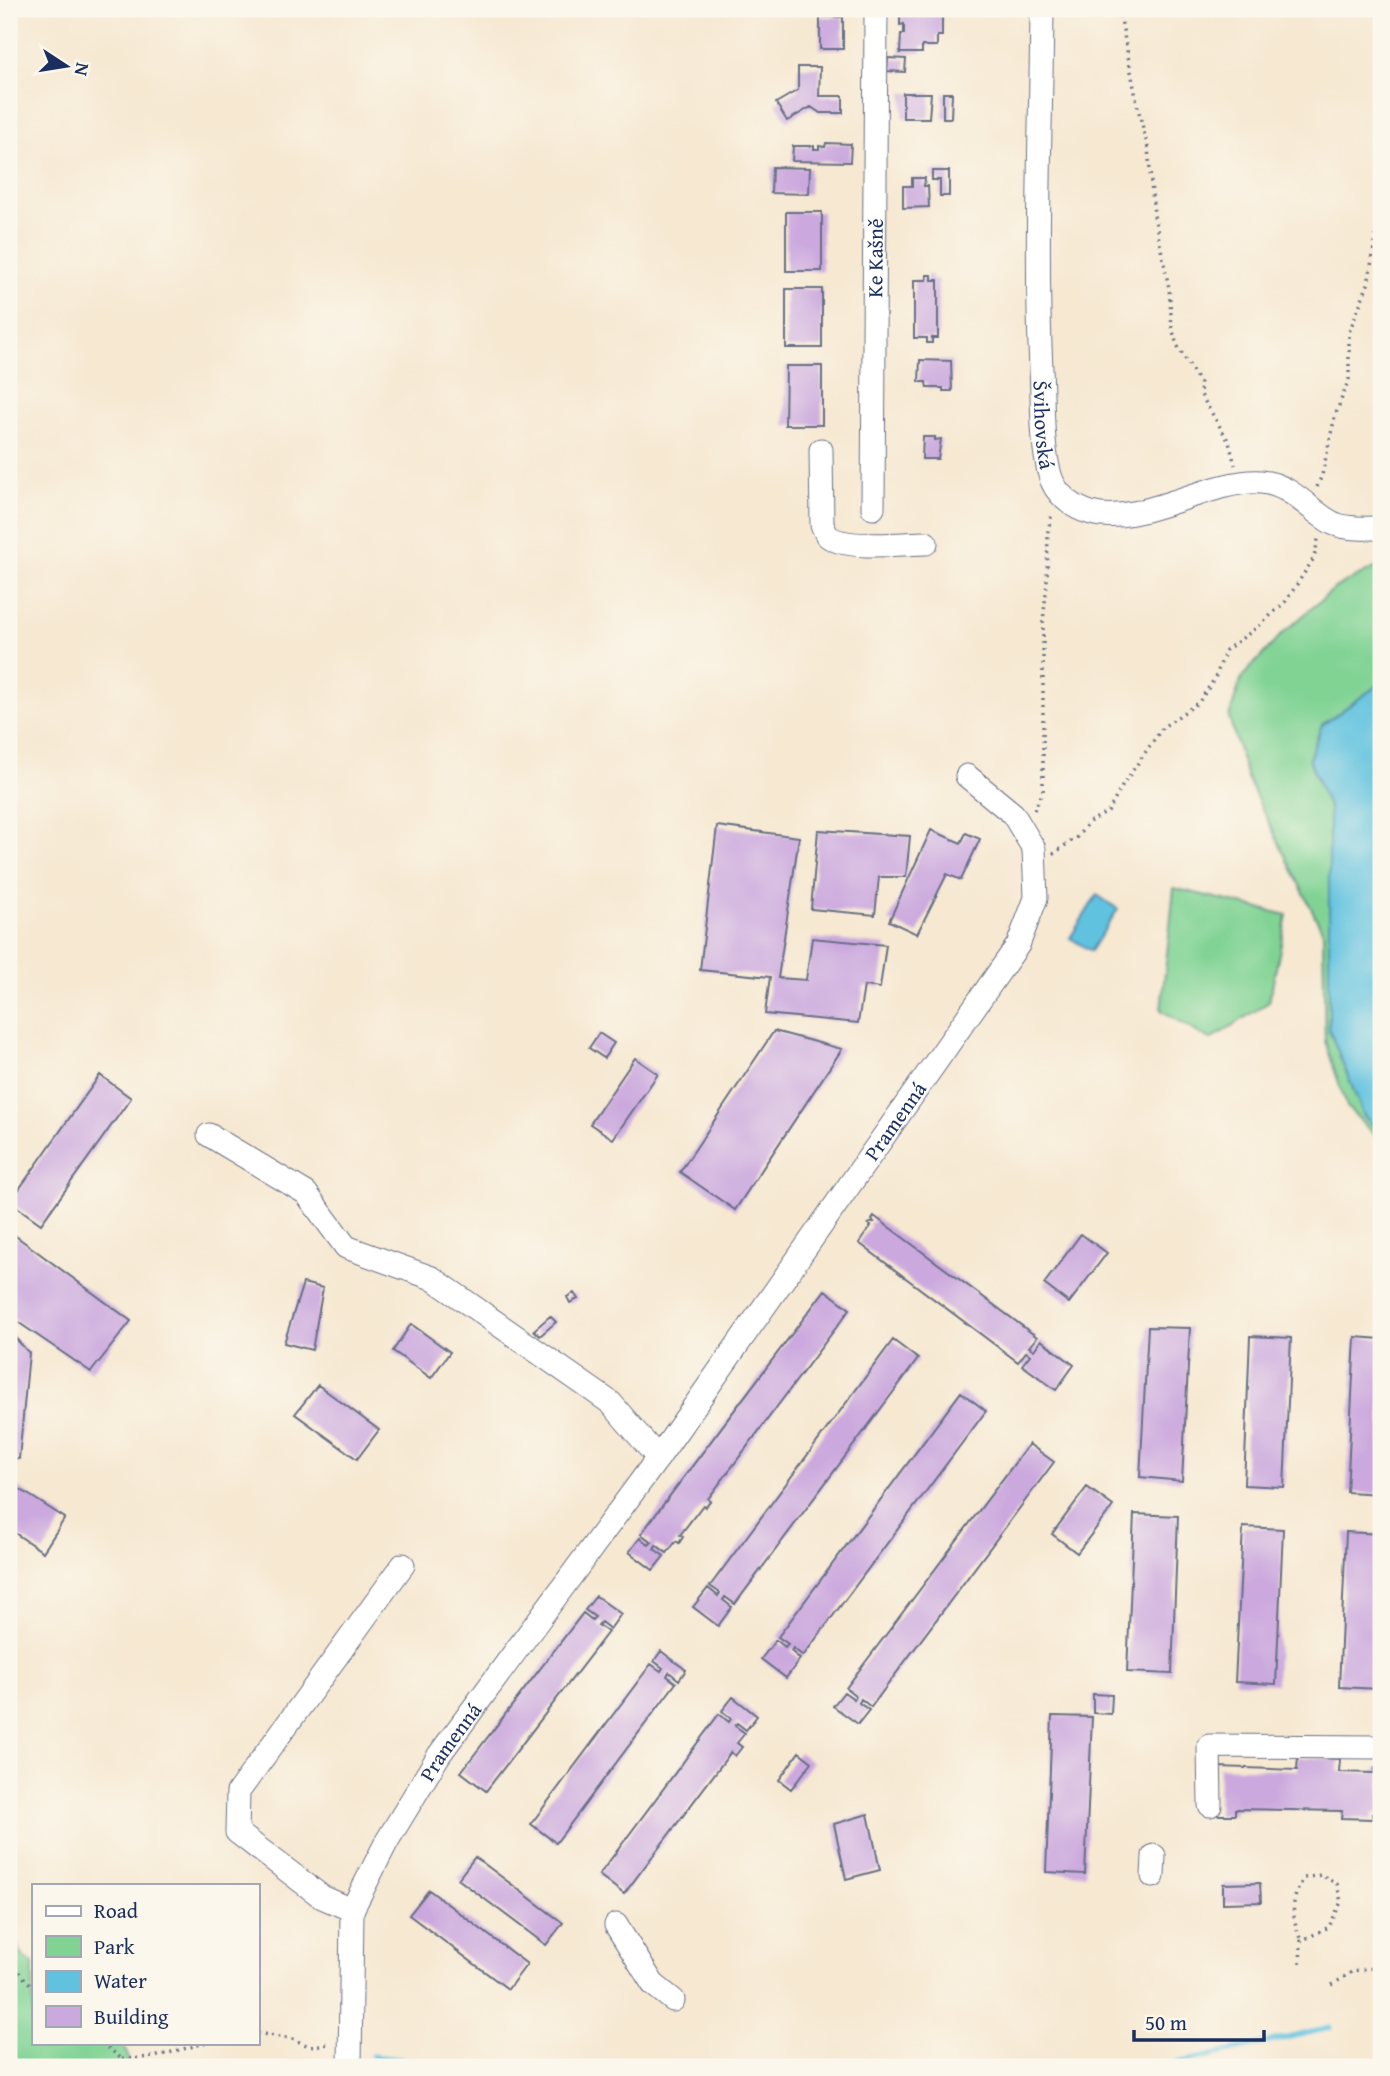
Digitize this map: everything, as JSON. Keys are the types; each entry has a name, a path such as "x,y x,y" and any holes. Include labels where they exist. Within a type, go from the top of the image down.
{"street":[{"name":"Ke Kašně","path":"873,508 876,9"},
{"name":"Švihovská","path":"1042,9 1040,344 1044,426 1050,476 1057,489 1070,503 1090,513 1106,516 1149,508 1238,484 1264,482 1280,486 1343,526 1381,528"},
{"path":"821,450 822,525 827,535 837,541 854,544 926,543"},
{"name":"Pramenná","path":"350,2067 352,1910 387,1841 439,1755 658,1458 1018,945 1036,898 1034,849 1013,814 967,776"},
{"path":"209,1135 306,1193 346,1247 432,1278 611,1403 658,1458"},
{"path":"352,1910 322,1897 237,1832 238,1792 403,1565"},
{"path":"1210,1805 1209,1746 1381,1747"},
{"path":"616,1924 653,1984 673,2000"}],"path":[{"path":"1119,9 1148,148 1154,215 1169,289 1172,328 1177,345 1201,385 1200,393 1228,442 1238,484"},
{"path":"1034,868 1077,837 1089,822 1108,812 1124,783 1163,727 1199,702 1215,678 1226,650 1259,626 1286,601 1314,558 1322,475 1335,416 1349,379 1349,332 1368,284 1381,219"},
{"path":"1023,832 1043,792 1043,622 1048,531 1054,504"},
{"path":"1300,1963 1301,1941 1292,1917 1295,1892 1304,1878 1321,1875 1337,1884 1341,1902 1329,1927 1301,1941"},
{"path":"9,1962 32,1986"},
{"path":"1332,1985 1353,1972 1381,1967"},
{"path":"259,2033 292,2039 309,2046 330,2045 349,2038"},
{"path":"103,2044 122,2059 154,2057 201,2044"},
{"path":"122,2059 123,2067"}],"green space":[{"path":"1381,565 1381,683 1322,725 1309,759 1329,809 1329,1029 1364,1116 1381,1133 1381,1141 1347,1107 1325,1041 1323,932 1247,778 1229,717 1242,677 1282,634 1336,587"},
{"path":"1174,888 1287,915 1269,1002 1210,1040 1161,1010"},
{"path":"9,1930 24,1958 32,1962 32,2044 121,2044 128,2060 126,2067 9,2067"}],"water":[{"path":"1381,683 1381,1133 1364,1116 1329,1029 1329,809 1309,759 1322,725"},
{"path":"1097,895 1118,909 1091,951 1070,938"}],"building":[{"path":"900,9 942,9 942,36 937,36 937,46 922,46 922,53 900,53 904,24 900,25"},
{"path":"820,17 843,17 843,49 820,49"},
{"path":"888,58 906,59 905,72 887,71"},
{"path":"798,67 820,67 819,96 843,96 843,113 820,113 811,107 787,121 776,103 798,90"},
{"path":"903,93 931,93 929,118 903,118"},
{"path":"943,93 952,93 951,118 943,118"},
{"path":"826,143 851,144 850,162 792,161 793,146 814,146 814,149 819,149 819,146 825,147"},
{"path":"772,167 810,168 809,194 771,193"},
{"path":"932,171 949,171 949,196 940,196 940,180 932,180"},
{"path":"912,178 925,178 929,207 903,208 903,186 912,186"},
{"path":"786,212 822,212 822,271 786,271"},
{"path":"927,275 932,275 932,280 938,280 938,338 932,338 932,343 927,343 927,338 914,338 914,280 927,280"},
{"path":"786,289 822,289 822,348 786,348"},
{"path":"920,360 951,361 952,391 927,388 926,382 919,382"},
{"path":"786,366 822,366 822,425 785,425"},
{"path":"923,437 941,439 938,459 922,459"},
{"path":"717,826 799,837 778,978 806,980 812,938 886,945 880,988 864,986 858,1023 765,1014 770,977 700,970"},
{"path":"818,830 910,836 906,877 879,877 875,915 811,909"},
{"path":"931,830 961,843 966,833 980,839 961,880 947,874 917,934 889,921"},
{"path":"774,1031 842,1049 735,1210 680,1172"},
{"path":"599,1033 614,1043 604,1058 589,1048"},
{"path":"635,1058 658,1074 613,1139 590,1124"},
{"path":"100,1075 131,1098 41,1224 10,1202"},
{"path":"874,1216 1037,1337 1029,1347 1034,1350 1041,1340 1074,1365 1056,1390 1022,1365 1030,1355 1026,1352 1018,1362 859,1243 871,1226 868,1224 874,1222"},
{"path":"9,1231 131,1321 91,1372 9,1316"},
{"path":"1081,1234 1107,1253 1069,1303 1044,1284"},
{"path":"303,1283 323,1288 312,1350 284,1343"},
{"path":"825,1290 850,1309 708,1499 710,1501 705,1507 703,1505 680,1535 683,1537 679,1543 676,1541 667,1553 656,1545 654,1549 664,1556 653,1570 629,1552 640,1538 649,1545 652,1542 641,1534"},
{"path":"574,1293 578,1299 570,1303 567,1297"},
{"path":"550,1316 556,1322 540,1336 534,1330"},
{"path":"411,1324 450,1352 431,1378 393,1351"},
{"path":"1148,1327 1190,1328 1182,1481 1140,1477"},
{"path":"9,1331 29,1353 19,1459 9,1458"},
{"path":"1250,1336 1291,1338 1284,1487 1244,1485"},
{"path":"1355,1337 1381,1339 1381,1494 1347,1492"},
{"path":"893,1340 918,1359 735,1604 725,1597 723,1600 732,1607 718,1626 693,1607 708,1588 718,1596 720,1593 710,1586"},
{"path":"318,1385 379,1430 357,1459 295,1414"},
{"path":"961,1392 986,1411 803,1656 793,1648 791,1651 800,1659 786,1678 761,1659 776,1640 785,1647 788,1644 778,1637"},
{"path":"1029,1444 1054,1462 871,1707 861,1699 859,1703 869,1710 858,1724 833,1706 844,1692 854,1699 856,1696 846,1688"},
{"path":"9,1482 65,1518 43,1552 9,1529"},
{"path":"1087,1487 1113,1506 1077,1553 1052,1534"},
{"path":"1134,1514 1178,1516 1172,1674 1127,1672"},
{"path":"1243,1527 1283,1529 1276,1684 1235,1682"},
{"path":"1346,1532 1381,1534 1380,1689 1339,1687"},
{"path":"596,1596 621,1614 610,1629 601,1622 598,1625 608,1632 486,1791 461,1772 583,1613 592,1620 595,1617 585,1610"},
{"path":"661,1651 686,1670 679,1680 669,1672 667,1676 676,1683 556,1843 531,1824 651,1664 661,1671 663,1668 654,1661"},
{"path":"1093,1694 1112,1695 1111,1714 1093,1713"},
{"path":"733,1697 757,1716 746,1730 737,1723 735,1726 745,1733 737,1743 742,1747 735,1756 731,1752 624,1894 599,1875 719,1714 729,1722 731,1719 722,1711"},
{"path":"1052,1716 1092,1717 1085,1874 1046,1872"},
{"path":"799,1752 812,1762 791,1789 779,1780"},
{"path":"1298,1757 1340,1759 1339,1772 1374,1773 1375,1768 1381,1768 1380,1813 1373,1813 1372,1819 1341,1818 1342,1811 1235,1809 1235,1815 1218,1815 1219,1767 1297,1770"},
{"path":"868,1814 880,1870 846,1879 834,1824"},
{"path":"475,1857 563,1923 546,1945 458,1879"},
{"path":"1260,1883 1261,1902 1223,1903 1223,1884"},
{"path":"429,1890 527,1964 508,1989 409,1915"}],"waterway":[{"path":"1160,2067 1330,2028"},
{"path":"372,2056 475,2067"},
{"path":"280,2067 309,2062"}]}
